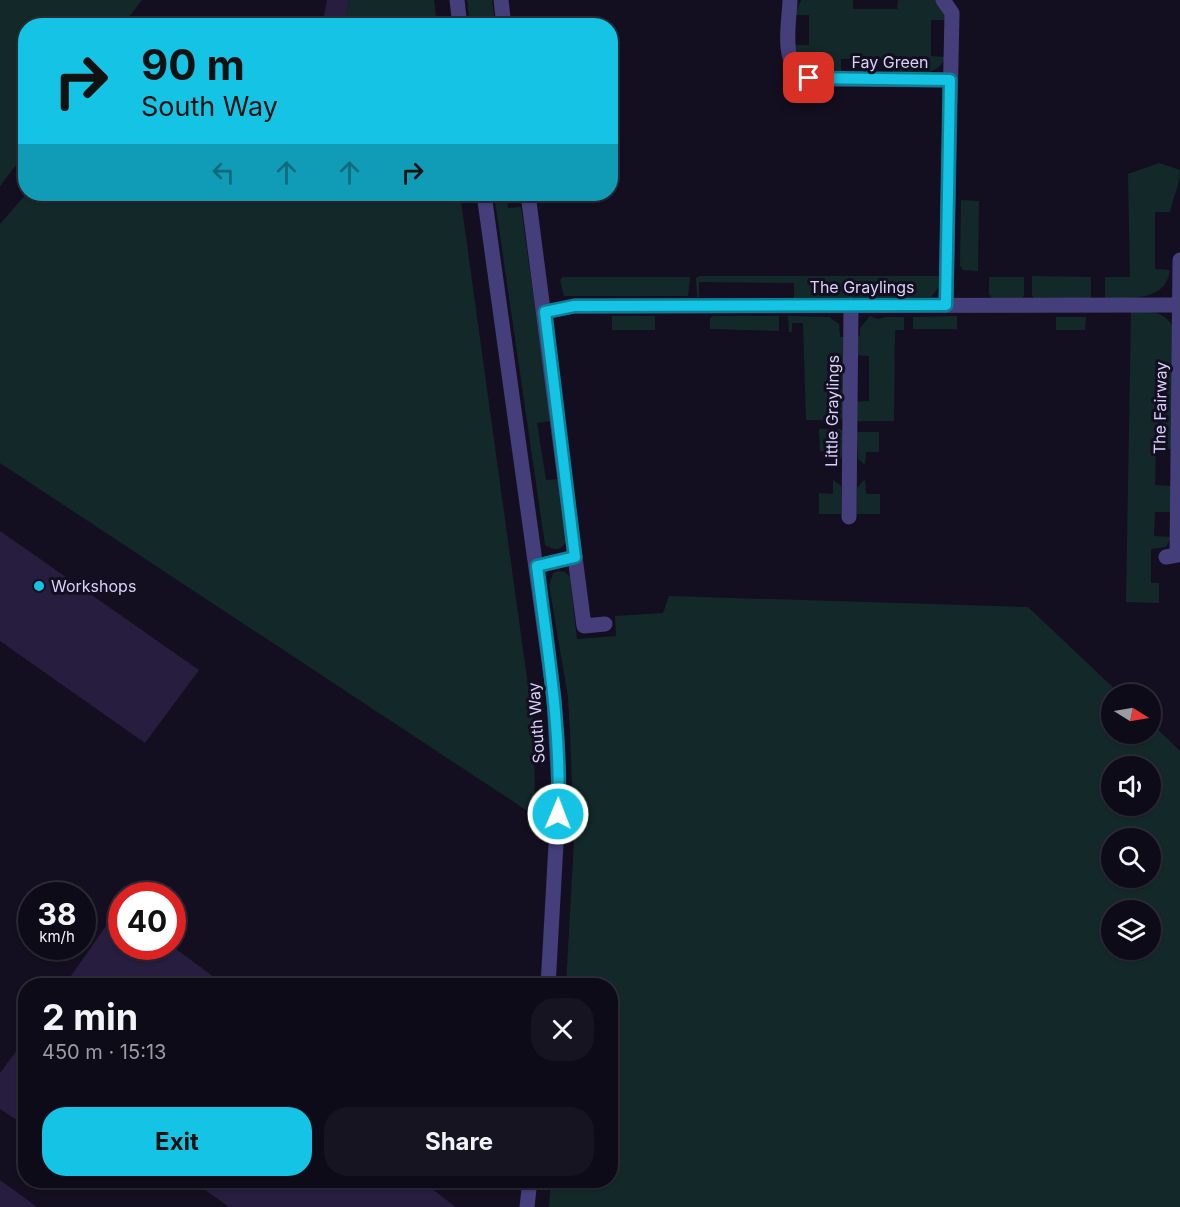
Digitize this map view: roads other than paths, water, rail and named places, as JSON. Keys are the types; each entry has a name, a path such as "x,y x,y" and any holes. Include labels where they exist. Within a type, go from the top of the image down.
{"street":[{"path":"457,0 459,18"},
{"path":"501,0 503,18"},
{"name":"Fay Green","path":"790,0 788,57 795,69 802,75 819,79 950,80"},
{"name":"Fay Green","path":"943,0 952,13 946,305"},
{"name":"South Way","path":"485,201 554,698 559,791 548,978"},
{"path":"529,201 585,626 605,624"},
{"name":"The Fairway","path":"1175,556 1180,260"},
{"name":"Little Graylings","path":"849,517 851,305"},
{"name":"The Graylings","path":"545,312 574,306 1179,305"},
{"path":"537,566 575,557"},
{"path":"527,1207 529,1188"}],"place":[{"name":"Workshops","path":"39,586"}]}
